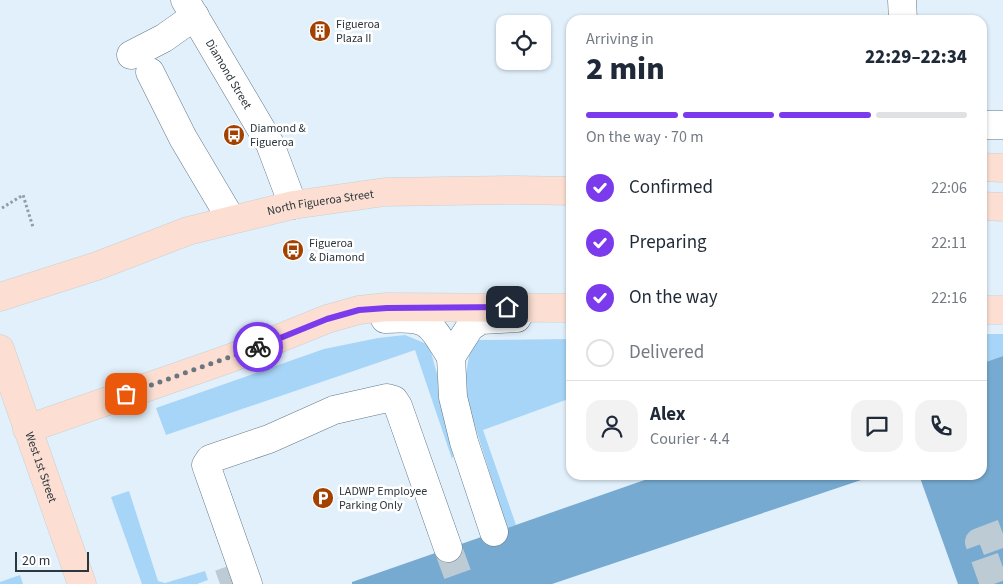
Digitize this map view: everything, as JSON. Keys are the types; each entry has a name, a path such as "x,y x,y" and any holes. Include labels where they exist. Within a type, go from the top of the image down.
{"main road":[{"path":"987,168 1003,168"},
{"name":"North Figueroa Street","path":"0,297 80,271 188,231 293,205 385,192 566,191"},
{"path":"987,206 1003,207"},
{"path":"27,429 231,358 327,319 359,310 387,308 566,308"},
{"path":"987,310 1003,310"},
{"name":"West 1st Street","path":"0,349 8,387 27,429 82,584"}],"street":[{"path":"902,0 902,15"},
{"path":"190,8 140,64 231,219"},
{"name":"Diamond Street","path":"190,8 270,144 293,205"},
{"path":"987,125 1003,125"},
{"path":"451,357 470,328 481,320 527,318 566,309"},
{"path":"327,319 350,323 408,318 421,320 434,330 451,357 455,406 464,442 494,532"},
{"path":"248,584 206,465 210,459 269,439 334,410 386,398 394,400 398,406 448,548"}],"path":[{"path":"2,208 23,195 33,227"}],"shaded area":[{"path":"987,334 1003,334 1003,356 987,362"},
{"path":"405,335 429,345 457,447 452,459 415,350 166,435 156,408 324,349 378,338"},
{"path":"566,339 566,400 483,430 516,525 507,528 466,397 466,374 469,356 476,340"},
{"path":"1003,356 1003,584 958,584 921,480 987,480 987,362"},
{"path":"645,480 861,480 552,584 352,584 352,582"},
{"path":"129,491 158,581 165,583 205,571 208,580 197,584 142,584 111,497"},
{"path":"20,575 23,584 0,584 0,582"}],"tunnel":[{"path":"994,584 979,542 1003,533"},
{"path":"448,548 461,584"},
{"path":"220,584 231,580 248,584"}],"way so far":[{"path":"126,394 258,347"}],"place":[{"name":"Figueroa Plaza II","path":"320,31"},
{"name":"Diamond & Figueroa","path":"234,135"},
{"name":"Figueroa & Diamond","path":"293,250"},
{"name":"LADWP Employee Parking Only","path":"323,498"}],"route":[{"path":"258,347 327,319 359,310 507,307"}]}
